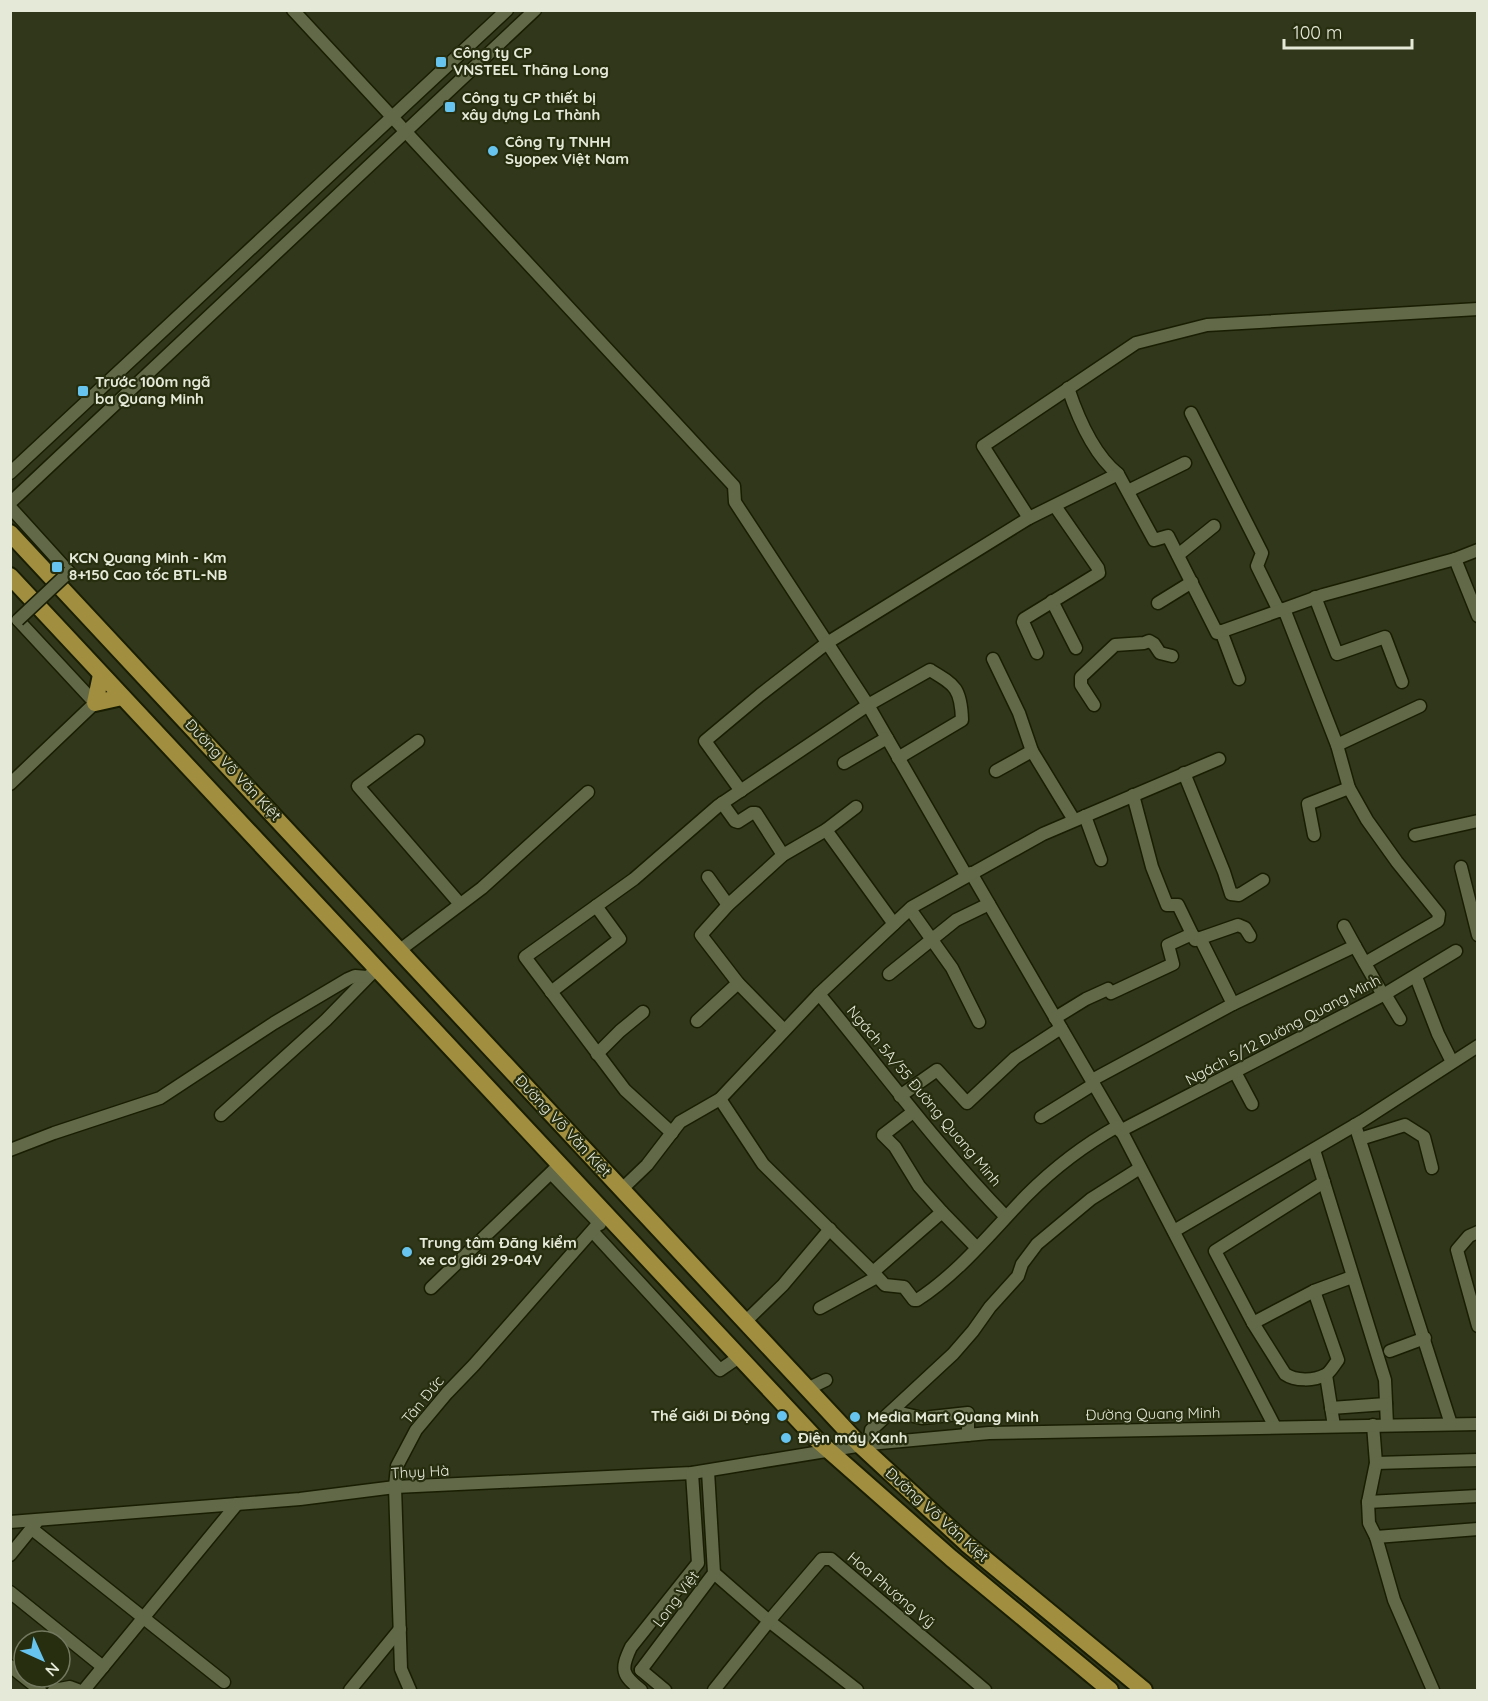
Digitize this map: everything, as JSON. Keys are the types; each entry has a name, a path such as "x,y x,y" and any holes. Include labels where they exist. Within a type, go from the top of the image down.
{"highway":[{"name":"Đường Võ Văn Kiệt","path":"10,533 807,1389 967,1544 1144,1690"},
{"name":"Đường Võ Văn Kiệt","path":"10,579 100,680 245,828 372,973 555,1169 600,1224 739,1357 830,1452 951,1558 1110,1690"},
{"path":"100,680 95,704 117,698"}],"street":[{"path":"293,10 734,486 735,502 868,705 968,874 989,904 1093,1082 1174,1231 1275,1427"},
{"path":"10,473 507,10"},
{"path":"10,784 95,704 18,620 69,572 10,505 535,10"},
{"path":"1029,518 983,446 1136,343 1207,325 1478,309"},
{"path":"1068,388 1084,429 1118,474 1154,540 1168,536 1217,633 1315,597 1455,559 1478,550"},
{"path":"1191,413 1262,553 1257,566 1281,610 1337,745 1349,788 1367,820 1433,904 1440,918 1365,963"},
{"path":"1128,491 1185,463"},
{"path":"741,790 705,741 827,643 1029,518 1118,474"},
{"path":"1037,653 1023,622 1024,619 1100,573 1055,507"},
{"path":"1178,555 1215,526"},
{"path":"1455,559 1478,616"},
{"path":"1158,603 1192,582"},
{"path":"1315,597 1337,654 1385,638 1402,682"},
{"path":"1052,601 1076,648"},
{"path":"1221,631 1239,679"},
{"path":"1094,705 1081,685 1081,677 1115,645 1144,643 1149,640 1163,655 1172,656"},
{"path":"993,659 1018,713 1032,751 1080,818 1101,860"},
{"path":"672,1133 625,1090 525,957 634,879 722,803 868,705 930,670 954,685 962,703 962,720 898,758"},
{"path":"1337,745 1420,706"},
{"path":"844,763 886,738"},
{"path":"418,741 358,786 460,904"},
{"path":"996,771 1032,751"},
{"path":"622,1189 647,1166 680,1122 720,1099 819,993 910,909 968,874 1043,834 1219,759"},
{"path":"1184,773 1231,894 1239,895 1263,880"},
{"path":"1314,835 1308,804 1349,788"},
{"path":"400,950 482,888 588,792"},
{"path":"1133,795 1152,867 1167,905 1178,905 1233,1004"},
{"path":"722,803 738,822 756,813 783,855"},
{"path":"784,1030 738,983 701,935 728,905 783,855 826,830 856,807"},
{"path":"1415,835 1478,821"},
{"path":"826,830 894,924"},
{"path":"1461,867 1478,935"},
{"path":"708,877 728,905"},
{"path":"889,974 956,920 989,904"},
{"path":"551,992 620,939 596,906"},
{"path":"910,909 952,968 979,1022"},
{"path":"900,1096 937,1070 967,1103 1015,1058 1086,999 1108,989 1111,993 1173,964 1168,945 1238,925 1245,928 1250,936"},
{"path":"1344,926 1400,1019"},
{"path":"1041,1117 1093,1082 1233,1004 1355,946"},
{"name":"Ngách 5/12 Đường Quang Minh","path":"875,1275 885,1285 904,1287 911,1298 917,1300 977,1248 1028,1194 1083,1146 1236,1072 1416,977 1456,951"},
{"path":"221,1115 326,1020 372,973"},
{"path":"10,1150 160,1098 274,1023 348,979 372,973"},
{"path":"1416,977 1438,1035 1452,1062"},
{"path":"698,1021 738,983"},
{"name":"Ngách 5A/55 Đường Quang Minh","path":"819,993 967,1177 1006,1217"},
{"path":"597,1054 643,1012"},
{"path":"1174,1231 1314,1150 1478,1046"},
{"path":"1236,1072 1252,1104"},
{"path":"720,1099 763,1164 875,1275"},
{"path":"913,1112 884,1135 895,1147 919,1186 977,1248"},
{"path":"1355,1125 1452,1424"},
{"path":"1360,1139 1405,1125 1424,1137 1432,1168"},
{"path":"1314,1150 1385,1380 1387,1425"},
{"path":"865,1445 871,1430 960,1347 990,1306 1018,1276 1022,1264 1037,1244 1091,1199 1140,1167"},
{"path":"431,1288 555,1169"},
{"path":"1314,1291 1338,1360 1326,1375 1293,1379 1288,1376 1253,1323 1215,1251 1324,1182"},
{"path":"820,1308 875,1275 942,1212"},
{"path":"600,1224 720,1370 739,1357"},
{"name":"Tân Đức","path":"410,1690 401,1669 395,1487 398,1466 416,1430 600,1224"},
{"path":"745,1322 783,1285 830,1229"},
{"path":"1478,1232 1469,1236 1457,1250 1478,1326"},
{"path":"1253,1323 1314,1291 1352,1276"},
{"path":"1390,1351 1425,1338"},
{"path":"1326,1375 1334,1426"},
{"path":"807,1389 826,1380"},
{"path":"1331,1408 1386,1404"},
{"path":"892,1411 922,1418 968,1413 968,1435"},
{"name":"Đường Quang Minh","path":"830,1452 865,1445 968,1435 1105,1430 1478,1424"},
{"path":"1373,1425 1376,1463 1368,1502 1369,1523 1376,1537 1394,1600 1433,1690"},
{"name":"Thụy Hà","path":"10,1522 35,1524 349,1494 395,1487 693,1473 830,1452"},
{"path":"1376,1463 1478,1460"},
{"name":"Long Việt","path":"641,1670 714,1573 708,1471"},
{"name":"Long Việt","path":"623,1668 631,1647 698,1563 693,1473"},
{"path":"1368,1502 1478,1496"},
{"path":"84,1690 237,1504"},
{"path":"10,1555 35,1524 224,1682"},
{"path":"1376,1537 1478,1530"},
{"name":"Hoa Phượng Vỹ","path":"714,1690 822,1559 831,1559 984,1690"},
{"path":"714,1573 769,1621 857,1690"},
{"path":"10,1592 103,1667"},
{"path":"350,1690 400,1629"},
{"path":"10,1666 40,1690"},
{"path":"641,1690 628,1680 623,1668 641,1670 665,1690"},
{"path":"54,1690 70,1687 78,1690"}],"place":[{"name":"Công ty CP VNSTEEL Thăng Long","path":"441,62"},
{"name":"Công ty CP thiết bị xây dựng La Thành","path":"450,107"},
{"name":"Công Ty TNHH Syopex Việt Nam","path":"493,151"},
{"name":"Trước 100m ngã ba Quang Minh","path":"83,391"},
{"name":"KCN Quang Minh - Km 8+150 Cao tốc BTL-NB","path":"57,567"},
{"name":"Trung tâm Đăng kiểm xe cơ giới 29-04V","path":"407,1252"},
{"name":"Thế Giới Di Động","path":"782,1416"},
{"name":"Media Mart Quang Minh","path":"855,1417"},
{"name":"Điện máy Xanh","path":"786,1438"}]}
